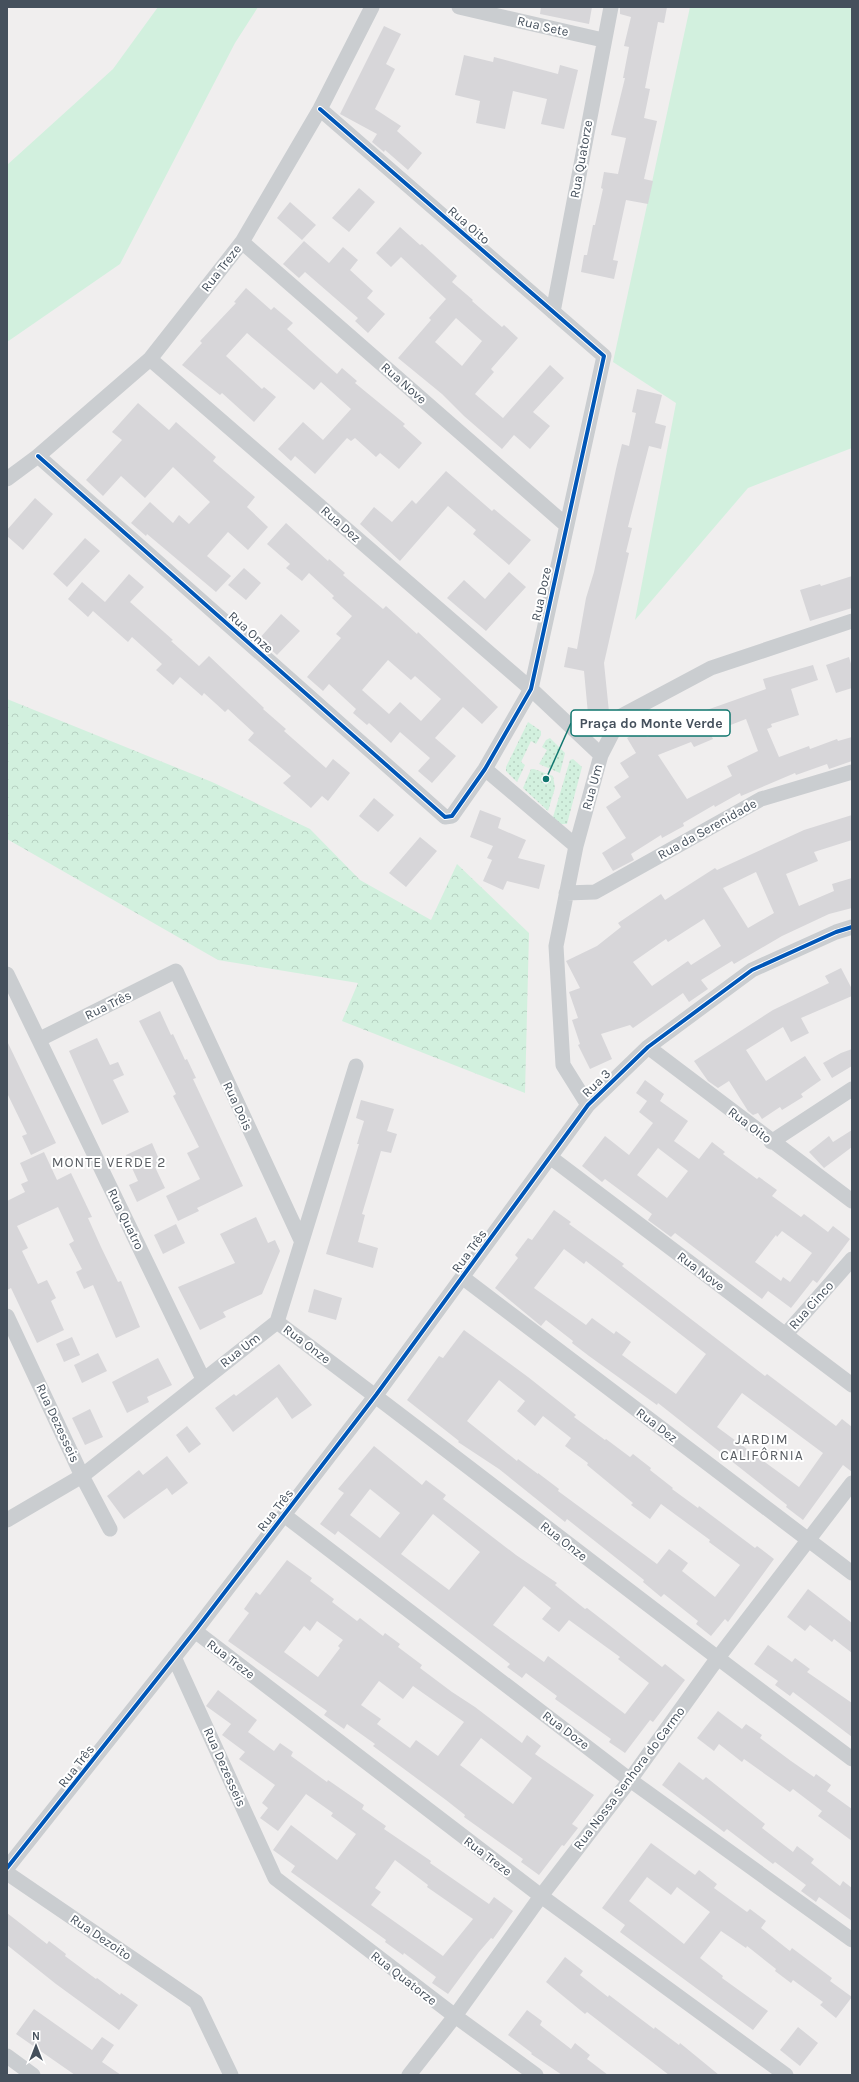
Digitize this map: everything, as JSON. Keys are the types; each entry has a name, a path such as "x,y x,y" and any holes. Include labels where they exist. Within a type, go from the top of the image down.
{"street":[{"name":"Rua Treze","path":"7,479 38,456 150,359 242,242 320,110 372,7"},
{"name":"Rua Sete","path":"458,7 603,40"},
{"name":"Rua Quatorze","path":"553,312 603,40 611,7"},
{"name":"Rua Oito","path":"320,110 604,356"},
{"name":"Rua Nove","path":"242,242 566,525"},
{"name":"Rua Doze","path":"452,816 485,769 531,689 604,356"},
{"name":"Rua Dez","path":"150,359 531,689 601,754"},
{"name":"Rua Onze","path":"38,456 445,817 452,816"},
{"name":"Rua Um","path":"588,1105 563,1065 556,946 576,846 601,754 621,716 711,668 852,621"},
{"path":"485,769 576,846"},
{"name":"Rua da Serenidade","path":"566,893 595,892 761,799 852,772"},
{"name":"Rua 3","path":"550,1157 588,1105 648,1047 752,970 852,926"},
{"name":"Rua Três","path":"40,1039 176,971"},
{"name":"Rua Dois","path":"176,971 301,1240"},
{"name":"Rua Quatro","path":"7,974 40,1039 203,1379"},
{"name":"Rua Oito","path":"648,1047 771,1142 852,1201"},
{"path":"277,1322 301,1240 356,1066"},
{"path":"771,1142 852,1089"},
{"name":"Rua Nove","path":"550,1157 852,1385"},
{"name":"Rua Três","path":"7,1868 174,1657 376,1395 550,1157"},
{"name":"Rua Cinco","path":"786,1334 852,1259"},
{"name":"Rua Dez","path":"462,1277 852,1573"},
{"name":"Rua Dezesseis","path":"7,1316 82,1476 110,1529"},
{"name":"Rua Onze","path":"277,1322 376,1395 717,1659 852,1759"},
{"name":"Rua Um","path":"7,1520 82,1476 277,1322"},
{"name":"Rua Nossa Senhora do Carmo","path":"409,2075 455,2016 540,1896 630,1780 717,1659 852,1483"},
{"name":"Rua Doze","path":"284,1515 630,1780 852,1940"},
{"name":"Rua Treze","path":"194,1631 540,1896 786,2075"},
{"name":"Rua Dezesseis","path":"174,1657 275,1878"},
{"name":"Rua Dezoito","path":"7,1873 196,2002 231,2075"},
{"name":"Rua Quatorze","path":"275,1878 455,2016 536,2075"},
{"path":"7,2056 33,2075"}],"green space":[{"path":"158,7 258,7 235,43 120,264 7,342 7,165 113,69"},
{"path":"690,7 852,7 852,448 748,488 635,620 676,403 613,362"},
{"path":"7,699 212,782 310,829 360,880 431,920 457,864 529,933 525,1093 342,1021 358,983 218,960 7,839"},
{"path":"528,722 541,731 541,735 536,744 531,741 521,762 525,765 517,782 506,771 506,767"},
{"path":"550,738 565,753 560,773 539,764 547,750 542,747 546,740"},
{"path":"573,759 582,767 567,824 559,824 553,817 570,760"},
{"path":"531,769 553,776 555,788 548,811 523,788"}],"building":[{"path":"541,7 592,7 589,24 540,14"},
{"path":"620,7 667,7 664,23 658,22 645,88 650,89 644,118 657,121 644,179 653,181 648,204 626,200 613,260 618,261 614,279 581,272 584,255 587,255 593,225 595,225 603,189 601,188 604,172 618,174 626,138 611,135 625,78 623,78 629,47 624,46 631,17 620,14"},
{"path":"384,26 401,34 386,64 395,69 375,109 401,126 397,131 422,153 408,170 385,150 384,152 372,142 377,134 340,114"},
{"path":"464,55 493,62 494,57 558,74 560,65 578,70 564,129 541,124 547,99 513,91 505,129 476,123 480,101 455,95"},
{"path":"359,188 375,202 349,232 332,218"},
{"path":"290,202 316,225 302,240 277,218"},
{"path":"400,227 420,245 422,244 457,276 452,282 473,300 472,301 502,327 504,325 518,338 491,369 494,372 475,394 503,418 550,365 564,378 533,412 550,426 530,449 514,435 502,449 464,416 442,394 398,358 431,320 429,318 446,299 401,257 391,267 376,253","holes":["456,318 482,341 462,366 435,342"]},
{"path":"304,241 329,263 343,247 358,260 350,270 373,291 367,298 385,314 368,333 355,321 358,318 305,272 299,278 283,264"},
{"path":"246,288 271,310 274,307 293,323 287,329 337,374 342,368 357,381 355,383 405,424 403,426 422,443 399,469 380,453 376,457 355,438 351,441 347,438 315,474 295,456 291,461 278,449 303,422 323,440 351,409 321,382 314,390 247,333 226,356 262,389 264,387 276,397 254,422 222,393 220,395 182,365 202,343 200,341 236,303 234,302"},
{"path":"637,389 662,395 655,423 666,426 661,449 649,446 628,527 632,528 626,552 629,553 604,663 609,712 588,714 584,671 564,667 568,647 577,649 586,598 594,572 622,444 629,446 636,413 632,412"},
{"path":"138,403 169,430 176,422 216,457 213,461 255,497 247,507 268,527 248,550 228,532 207,556 231,576 216,592 147,534 146,536 131,523 150,502 173,523 179,515 189,524 210,502 173,467 145,498 121,476 103,496 86,480 122,440 112,432"},
{"path":"446,471 492,511 494,509 531,540 509,565 473,534 476,530 448,506 400,561 360,524 374,507 392,522 412,500 416,504"},
{"path":"35,498 53,514 23,550 7,536 7,530"},
{"path":"286,523 328,561 329,559 345,573 343,575 383,609 386,606 417,634 418,632 498,707 482,724 463,707 435,738 456,756 432,783 418,771 430,758 400,732 391,743 369,723 367,725 353,713 356,709 329,684 323,691 307,677 341,638 336,634 352,616 332,598 334,596 309,573 302,581 286,568 290,564 267,544","holes":["388,660 411,680 415,676 441,699 421,721 400,702 389,714 362,690"]},
{"path":"85,538 100,551 67,587 53,574"},
{"path":"244,568 261,583 246,600 228,585"},
{"path":"509,572 526,587 486,631 447,598 464,580 485,599"},
{"path":"129,574 144,587 130,602 173,640 171,641 199,666 209,656 264,708 263,709 286,729 284,731 326,768 333,759 350,773 328,801 322,796 311,808 283,783 291,776 248,740 254,733 228,709 225,712 204,693 202,696 180,677 173,685 156,670 162,664 132,637 128,642 93,611 88,617 68,599 82,582 105,602"},
{"path":"852,576 852,608 810,621 800,590 820,584 821,586"},
{"path":"281,614 300,631 277,655 259,639"},
{"path":"849,657 852,667 852,688 836,693 826,665"},
{"path":"813,665 818,680 791,689 799,715 771,724 772,727 767,729 779,757 809,746 810,749 837,739 838,741 852,737 852,761 829,769 827,764 796,775 795,773 741,796 740,793 715,807 714,805 683,823 684,826 662,838 661,835 631,854 634,860 613,871 602,853 626,838 606,807 621,797 614,787 629,777 620,763 636,753 627,738 642,729 647,737 683,722 682,720 701,712 766,689 763,679","holes":["746,719 758,751 727,766 732,776 687,799 658,755 691,742 694,747 713,739 710,733"]},
{"path":"374,798 394,815 378,832 359,816"},
{"path":"480,810 501,818 498,828 526,840 518,858 545,865 539,889 507,881 503,890 483,881 492,860 487,858 493,846 470,837"},
{"path":"852,815 852,840 814,852 818,861 786,874 799,906 834,891 832,884 852,878 852,908 829,914 782,936 734,964 732,961 701,980 708,989 689,1002 683,993 633,1028 630,1025 601,1034 612,1059 590,1069 578,1045 580,1044 572,1020 578,1018 569,992 580,988 566,961 597,946 621,927 618,923 661,894 665,900 715,868 717,870 804,830","holes":["756,872 774,913 748,928 723,888","704,919 721,946 691,965 688,961 652,986 633,962 666,939 668,942"]},
{"path":"420,837 437,851 406,887 389,873"},
{"path":"841,968 852,989 852,996 801,1018 809,1033 791,1042 783,1027 746,1050 766,1081 805,1056 821,1080 801,1094 803,1097 782,1110 780,1107 762,1119 758,1113 753,1115 748,1111 729,1081 718,1088 708,1081 694,1061 773,1010 829,983 825,976"},
{"path":"160,1011 185,1060 187,1059 196,1078 193,1079 243,1186 197,1208 199,1211 178,1221 166,1196 200,1179 187,1153 199,1147 173,1096 176,1094 139,1021"},
{"path":"97,1038 110,1065 118,1062 124,1075 113,1080 129,1112 102,1125 69,1051"},
{"path":"7,1041 56,1143 31,1155 22,1136 27,1134 7,1093"},
{"path":"852,1049 852,1066 832,1078 823,1063"},
{"path":"645,1080 664,1094 660,1101 688,1121 674,1141 699,1159 712,1142 725,1152 723,1154 757,1179 759,1177 777,1190 772,1196 801,1217 804,1214 828,1232 833,1226 850,1239 817,1283 813,1280 791,1308 768,1291 762,1299 675,1233 671,1237 648,1220 652,1214 605,1179 602,1182 582,1166 605,1136 629,1155 653,1123 639,1112 647,1101 636,1093","holes":["658,1148 688,1171 667,1198 637,1175","782,1231 812,1253 790,1282 783,1277 781,1281 755,1262 776,1235 777,1237"]},
{"path":"361,1100 394,1109 387,1131 397,1134 391,1153 381,1151 362,1214 365,1215 358,1242 378,1248 373,1268 326,1254 359,1144 357,1144 364,1121 356,1118"},
{"path":"852,1130 852,1147 824,1168 809,1152 829,1136 833,1142"},
{"path":"152,1143 161,1164 155,1167 165,1188 137,1202 129,1185 138,1181 126,1155"},
{"path":"44,1152 57,1180 71,1173 92,1217 88,1218 118,1282 121,1281 140,1327 116,1338 93,1285 84,1289 76,1272 82,1269 69,1244 74,1241 58,1207 17,1226 28,1248 22,1251 38,1284 47,1280 56,1298 51,1301 64,1330 37,1343 11,1288 7,1290 7,1201 25,1192 21,1184 28,1181 20,1163"},
{"path":"554,1210 571,1222 569,1224 624,1264 622,1266 765,1376 767,1374 836,1426 842,1419 852,1427 852,1472 843,1465 803,1520 786,1507 787,1505 658,1403 657,1405 589,1356 572,1343 573,1341 546,1320 541,1326 495,1288 518,1258 515,1255 528,1238 532,1240","holes":["564,1249 584,1264 586,1261 706,1354 676,1394 622,1355 631,1342 616,1331 614,1334 592,1318 586,1325 534,1288","742,1393 823,1453 799,1487 717,1427"]},
{"path":"256,1217 268,1243 275,1240 280,1251 262,1294 223,1312 226,1317 200,1330 178,1287 235,1263 220,1234"},
{"path":"176,1224 185,1243 163,1254 154,1235"},
{"path":"314,1289 342,1298 336,1320 308,1312"},
{"path":"464,1330 528,1377 576,1415 574,1417 605,1440 606,1439 630,1457 633,1454 651,1468 650,1470 673,1488 672,1489 698,1508 699,1506 755,1548 757,1546 774,1559 728,1622 725,1619 711,1636 696,1624 698,1621 664,1594 661,1597 643,1582 644,1580 567,1519 565,1522 499,1469 458,1442 459,1441 407,1400 439,1356 443,1358","holes":["499,1380 525,1401 517,1411 535,1426 543,1416 571,1438 565,1446 588,1463 587,1465 633,1503 631,1505 650,1519 661,1504 710,1540 709,1542 740,1565 715,1597 682,1571 688,1563 669,1549 657,1564 558,1491 559,1489 538,1473 518,1459 517,1461 467,1421"]},
{"path":"72,1337 80,1355 64,1362 56,1344"},
{"path":"98,1353 107,1371 82,1383 74,1365"},
{"path":"158,1358 172,1385 147,1397 149,1402 127,1413 112,1382"},
{"path":"279,1364 312,1405 292,1419 277,1397 233,1432 215,1408 234,1394 236,1396"},
{"path":"90,1409 103,1437 85,1445 72,1418"},
{"path":"187,1426 201,1444 189,1453 176,1435"},
{"path":"374,1446 422,1485 426,1480 446,1495 443,1499 516,1555 557,1583 555,1585 585,1609 587,1608 662,1667 665,1664 685,1680 653,1722 650,1720 625,1753 609,1742 611,1739 555,1699 557,1696 526,1673 522,1678 507,1667 510,1664 338,1531 335,1535 320,1524 344,1493 338,1489","holes":["370,1489 400,1513 380,1538 350,1515","433,1514 480,1552 449,1590 401,1554","524,1586 551,1608 542,1619 559,1632 569,1620 620,1657 618,1659 649,1683 625,1714 548,1656 544,1662 493,1625"]},
{"path":"167,1456 188,1483 172,1495 167,1488 124,1519 107,1496 139,1470 143,1475"},
{"path":"287,1560 312,1578 310,1581 334,1599 332,1602 357,1621 360,1618 383,1636 385,1633 400,1644 398,1647 422,1665 420,1668 452,1692 475,1707 522,1743 527,1735 541,1746 535,1754 594,1795 572,1824 578,1828 564,1846 562,1845 539,1875 521,1862 523,1859 464,1817 465,1815 446,1800 373,1746 375,1744 347,1724 344,1729 324,1715 327,1711 228,1641 249,1613 244,1609 256,1592 260,1595","holes":["317,1621 343,1640 338,1646 340,1648 318,1677 284,1652 304,1626 310,1631","379,1681 403,1699 413,1686 464,1722 438,1756 416,1740 410,1748 377,1724 381,1719 361,1705","481,1738 532,1778 513,1804 460,1765"]},
{"path":"808,1589 852,1623 852,1653 834,1639 832,1642 810,1625 805,1631 787,1617"},
{"path":"768,1645 792,1662 795,1658 810,1669 807,1672 852,1703 852,1737 793,1692 790,1696 775,1685 778,1681 754,1664"},
{"path":"218,1690 257,1720 248,1732 274,1751 280,1743 293,1752 291,1756 327,1782 328,1780 364,1805 362,1809 386,1826 384,1829 431,1861 430,1863 489,1904 494,1897 513,1911 493,1939 491,1938 479,1952 448,1994 432,1983 436,1977 404,1953 403,1955 385,1942 386,1940 291,1872 295,1866 273,1850 291,1825 337,1860 356,1834 331,1816 333,1813 306,1794 278,1831 260,1818 268,1808 262,1803 275,1785 239,1759 245,1752 222,1735 231,1724 206,1706","holes":["395,1860 428,1885 427,1887 473,1919 443,1956 371,1905 381,1892 375,1888"]},
{"path":"718,1711 742,1729 746,1724 762,1735 760,1738 791,1761 814,1777 816,1774 831,1785 827,1791 852,1809 852,1841 818,1816 822,1811 793,1789 790,1792 744,1759 742,1762 719,1744 714,1751 697,1738"},
{"path":"679,1762 703,1780 706,1777 765,1824 762,1828 793,1852 797,1846 814,1859 811,1863 840,1886 843,1881 852,1888 852,1921 819,1897 816,1902 801,1891 806,1885 775,1862 773,1864 727,1829 724,1832 662,1785"},
{"path":"651,1843 695,1875 699,1870 717,1884 714,1888 747,1912 750,1909 766,1921 761,1928 790,1951 792,1948 832,1978 830,1981 852,1997 836,2018 820,2005 823,2002 793,1980 791,1983 747,1946 746,1948 721,1931 700,1958 723,1976 722,1978 768,2011 753,2030 620,1932 625,1925 602,1908","holes":["647,1877 671,1895 677,1887 710,1912 684,1944 629,1901"]},
{"path":"7,1913 47,1944 49,1941 66,1954 65,1956 96,1979 97,1978 120,1995 121,1993 138,2005 119,2030 56,1984 7,1945"},
{"path":"565,1957 583,1971 580,1975 608,1997 609,1995 654,2029 655,2027 679,2045 680,2043 719,2075 669,2075 587,2012 585,2014 546,1982"},
{"path":"34,2009 92,2050 102,2037 114,2045 102,2062 121,2075 75,2075 16,2034"},
{"path":"527,2010 542,2021 540,2025 571,2049 575,2043 590,2055 587,2059 608,2075 562,2075 531,2054 532,2053 508,2035"},
{"path":"798,2027 818,2043 800,2066 780,2050"}],"cycle path":[{"path":"38,456 445,817 452,816 485,769 531,689 604,356 320,109"},
{"path":"7,1868 195,1631 376,1395 588,1105 648,1047 752,970 836,932 852,927"}],"place":[{"name":"Praça do Monte Verde","path":"546,779"}],"district":[{"name":"MONTE VERDE 2","path":"109,1162"},
{"name":"JARDIM CALIFÔRNIA","path":"762,1448"}]}
